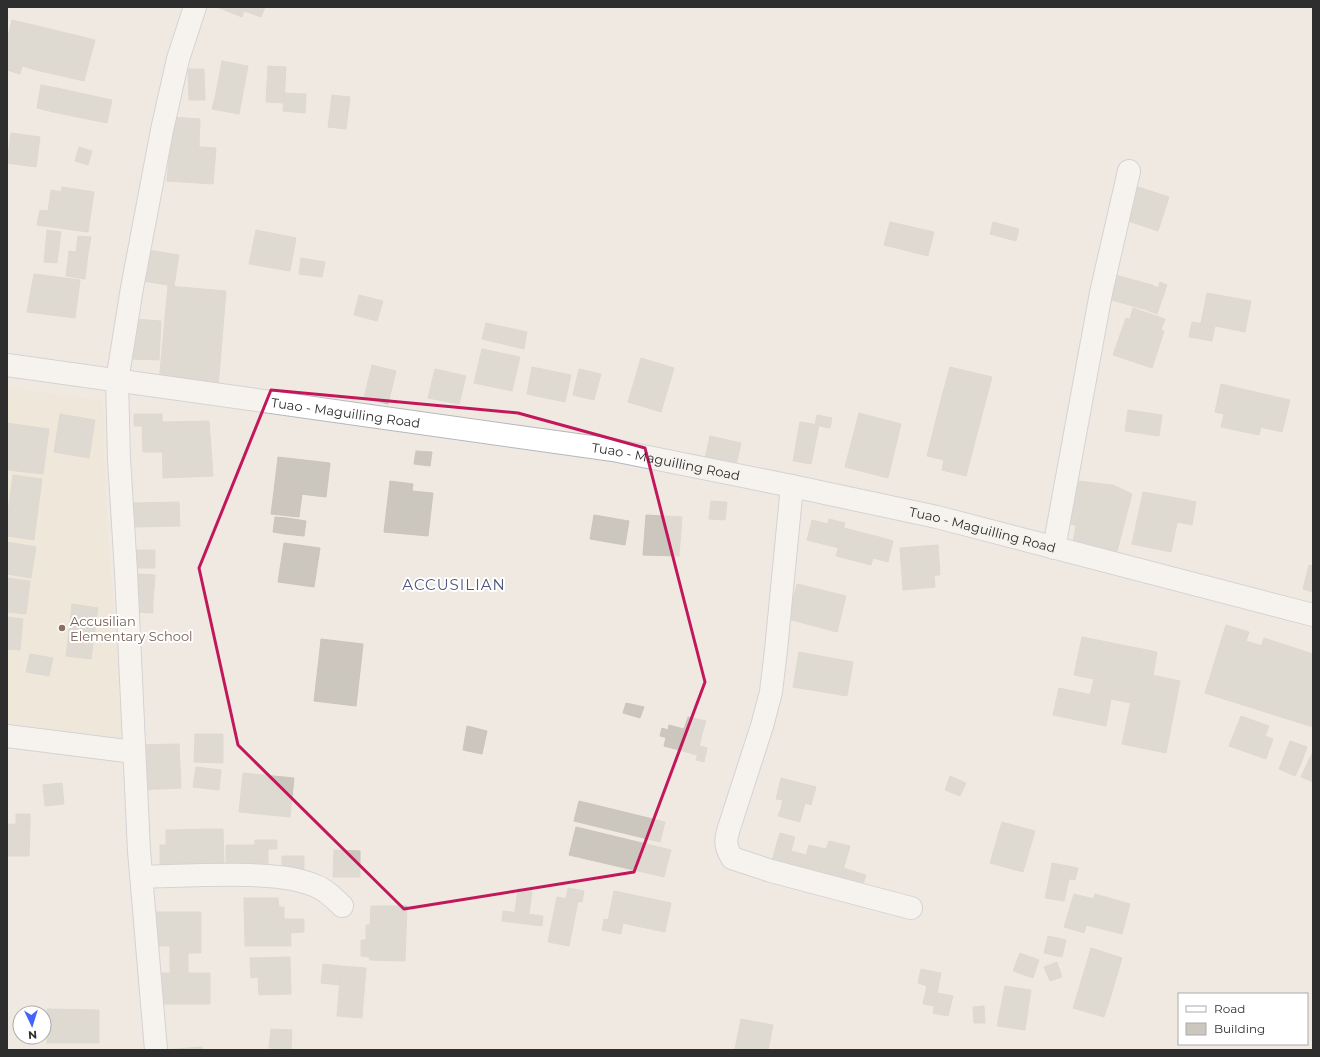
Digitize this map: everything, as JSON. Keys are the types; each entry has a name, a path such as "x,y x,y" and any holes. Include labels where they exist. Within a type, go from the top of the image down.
{"street":[{"path":"156,1050 139,851 119,459 117,381 132,288 162,130 178,59 194,7"},
{"path":"1054,548 1101,293 1130,171"},
{"name":"Tuao - Maguilling Road","path":"7,365 613,450 937,517 1313,615"},
{"path":"792,486 771,692 762,726 729,828 726,840 727,849 732,858 772,871 911,908"},
{"path":"7,736 134,752"},
{"path":"142,877 231,874 272,876 299,880 317,886 330,894 342,906"}],"highlighted area":[{"path":"271,390 518,413 645,448 705,682 634,872 404,909 238,745 199,568"}],"shaded area":[{"name":"Accusilian Elementary School","path":"7,387 103,401 107,522 126,746 7,733"}],"building":[{"path":"217,7 265,7 261,17 244,11 242,17"},
{"path":"12,20 46,28 36,70 22,66 20,74 7,70 7,40"},
{"path":"46,28 95,40 84,81 36,70"},
{"path":"222,61 248,66 242,98 216,93"},
{"path":"268,66 286,67 284,103 266,102"},
{"path":"188,69 204,69 205,100 189,100"},
{"path":"41,85 57,88 53,112 37,108"},
{"path":"57,88 112,100 107,123 53,112"},
{"path":"216,93 242,98 239,114 212,109"},
{"path":"284,93 306,94 305,113 283,111"},
{"path":"332,95 350,97 346,129 328,127"},
{"path":"171,117 200,119 199,147 170,145"},
{"path":"11,133 40,137 36,167 7,163"},
{"path":"170,145 216,148 213,184 167,181"},
{"path":"79,147 92,151 88,165 75,161"},
{"path":"1135,186 1169,197 1158,231 1125,220"},
{"path":"62,187 94,192 88,232 37,225 40,210 48,211 51,190 61,192"},
{"path":"890,222 934,232 928,256 884,245"},
{"path":"993,222 1019,229 1016,241 990,234"},
{"path":"47,230 61,232 57,263 44,262"},
{"path":"256,230 296,238 290,271 249,264"},
{"path":"78,236 91,237 88,254 76,252"},
{"path":"142,249 179,255 174,286 137,280"},
{"path":"69,251 88,254 85,279 66,276"},
{"path":"301,258 325,262 322,277 299,274"},
{"path":"34,274 80,280 75,318 27,312"},
{"path":"1112,274 1152,285 1144,309 1104,298"},
{"path":"1160,282 1167,285 1157,314 1144,309 1152,285 1158,288"},
{"path":"168,286 226,291 218,388 159,382"},
{"path":"1207,293 1251,301 1245,332 1201,323"},
{"path":"359,295 383,301 377,321 354,315"},
{"path":"1133,308 1165,319 1161,330 1130,319"},
{"path":"1126,318 1164,331 1152,368 1113,355"},
{"path":"134,319 161,321 159,360 132,359"},
{"path":"1192,322 1215,326 1212,341 1189,337"},
{"path":"486,323 527,332 524,349 482,339"},
{"path":"482,349 520,357 512,391 474,383"},
{"path":"641,358 674,368 661,412 628,402"},
{"path":"372,365 396,371 388,404 364,398"},
{"path":"532,367 571,375 565,402 527,394"},
{"path":"950,367 992,377 984,407 942,396"},
{"path":"435,369 466,376 459,404 428,398"},
{"path":"579,369 601,374 594,400 573,395"},
{"path":"1221,384 1268,395 1259,435 1221,427 1224,414 1215,412"},
{"path":"1268,395 1290,400 1282,432 1260,427"},
{"path":"942,396 984,407 966,476 942,470 944,460 927,456"},
{"path":"1128,410 1162,415 1159,436 1125,431"},
{"path":"859,413 901,424 888,478 845,467"},
{"path":"60,414 95,420 89,458 54,452"},
{"path":"134,414 162,414 163,452 143,452 142,426 134,426"},
{"path":"817,415 832,418 830,428 815,425"},
{"path":"209,421 213,476 163,478 162,422"},
{"path":"800,422 819,425 811,464 793,461"},
{"path":"7,423 49,429 43,474 7,470"},
{"path":"710,436 741,443 736,466 705,459"},
{"path":"416,451 432,452 430,466 414,464"},
{"path":"278,457 330,463 326,497 274,491"},
{"path":"13,475 42,479 34,540 7,536 7,519"},
{"path":"390,481 413,484 412,491 433,493 428,536 384,532"},
{"path":"1078,481 1113,485 1101,532 1067,523"},
{"path":"1113,485 1132,494 1115,559 1072,548 1076,526 1101,532"},
{"path":"274,491 302,494 299,517 271,514"},
{"path":"1143,492 1182,499 1171,552 1132,544"},
{"path":"1182,499 1196,502 1192,525 1177,522"},
{"path":"711,501 727,502 725,520 709,519"},
{"path":"179,502 180,526 134,527 133,503"},
{"path":"594,515 629,521 625,545 590,539"},
{"path":"646,515 682,517 679,556 643,555"},
{"path":"275,517 287,518 285,534 273,532"},
{"path":"287,518 306,521 304,536 285,534"},
{"path":"829,519 845,523 839,548 807,540 812,520 828,524"},
{"path":"844,528 879,537 871,565 836,556"},
{"path":"879,537 893,541 888,562 873,558"},
{"path":"7,542 36,547 31,578 7,574"},
{"path":"284,543 320,548 314,587 278,582"},
{"path":"938,545 940,575 914,576 912,547"},
{"path":"912,547 914,576 934,575 935,587 903,590 900,548"},
{"path":"136,550 155,550 155,568 136,568"},
{"path":"1309,565 1313,566 1313,592 1303,589"},
{"path":"137,574 155,575 153,601 136,601"},
{"path":"7,578 30,581 26,614 7,612"},
{"path":"797,584 846,596 837,632 788,619"},
{"path":"136,601 153,601 153,613 135,612"},
{"path":"72,604 98,608 91,659 66,656"},
{"path":"7,617 23,619 20,650 7,649"},
{"path":"1226,625 1249,632 1246,641 1262,646 1243,705 1205,693"},
{"path":"1082,637 1142,649 1131,703 1090,695 1094,679 1074,675"},
{"path":"1264,638 1313,654 1313,671 1297,722 1243,705"},
{"path":"321,639 363,644 361,663 319,658"},
{"path":"1142,649 1157,652 1153,676 1137,672"},
{"path":"799,652 853,662 847,696 793,687"},
{"path":"30,654 53,658 49,676 26,672"},
{"path":"319,658 361,663 356,706 314,701"},
{"path":"1313,671 1313,727 1297,722"},
{"path":"1137,672 1180,681 1166,753 1122,744"},
{"path":"1059,688 1111,699 1106,726 1053,715"},
{"path":"626,703 644,707 640,718 623,713"},
{"path":"1241,716 1269,726 1265,736 1273,739 1266,759 1229,746"},
{"path":"688,717 706,721 702,734 684,729"},
{"path":"669,725 684,729 681,741 660,736 662,728 668,730"},
{"path":"467,726 487,731 482,754 463,750"},
{"path":"684,729 702,734 697,755 679,750"},
{"path":"195,734 223,734 223,763 194,762"},
{"path":"666,738 681,741 679,750 664,746"},
{"path":"1290,741 1307,747 1300,766 1283,759"},
{"path":"179,744 181,788 138,790 136,745"},
{"path":"700,746 707,748 704,762 696,760"},
{"path":"1313,751 1313,782 1301,777"},
{"path":"1283,759 1300,766 1295,776 1279,769"},
{"path":"196,767 221,770 219,790 193,787"},
{"path":"243,773 294,778 290,817 239,812"},
{"path":"950,776 966,783 960,796 945,790"},
{"path":"781,778 816,787 811,805 805,803 802,814 781,808 783,800 776,799"},
{"path":"62,783 64,804 45,806 43,785"},
{"path":"579,801 665,822 660,842 574,821"},
{"path":"781,808 802,814 800,822 778,816"},
{"path":"16,814 30,814 30,825 16,825"},
{"path":"1002,822 1035,831 1023,872 990,863"},
{"path":"8,824 30,825 29,856 7,856"},
{"path":"576,827 671,850 664,877 569,855"},
{"path":"211,829 212,866 160,867 160,845 166,845 166,830"},
{"path":"211,829 223,829 224,865 212,866"},
{"path":"780,833 795,837 791,851 776,846"},
{"path":"255,840 268,840 268,860 255,860"},
{"path":"268,840 277,840 277,849 268,849"},
{"path":"829,841 850,846 838,887 800,876 809,845 826,849"},
{"path":"226,845 255,845 255,870 226,870"},
{"path":"776,846 791,851 786,869 771,865"},
{"path":"334,850 360,851 360,877 333,877"},
{"path":"791,851 806,855 801,873 786,869"},
{"path":"282,856 304,856 304,876 282,876"},
{"path":"255,860 268,860 268,870 255,870"},
{"path":"1052,863 1078,868 1075,880 1050,875"},
{"path":"843,868 866,875 860,894 838,887"},
{"path":"1050,875 1069,879 1064,901 1045,898"},
{"path":"568,888 584,891 582,902 566,899"},
{"path":"518,889 532,891 529,914 515,912"},
{"path":"614,891 671,903 665,932 608,920"},
{"path":"1074,894 1094,899 1084,933 1064,927"},
{"path":"1095,894 1130,904 1122,934 1086,925"},
{"path":"557,897 578,901 569,946 548,942"},
{"path":"244,898 278,898 279,907 284,907 284,919 290,919 291,946 245,946"},
{"path":"371,906 407,906 405,961 370,960 369,957 361,956 361,940 366,940 366,925 370,925"},
{"path":"503,911 543,916 542,926 502,921"},
{"path":"155,912 201,912 201,953 170,953 170,946 155,946"},
{"path":"290,919 304,919 304,932 290,933"},
{"path":"604,919 623,923 621,934 602,930"},
{"path":"1048,936 1066,940 1062,957 1044,953"},
{"path":"1091,948 1122,958 1109,1002 1078,992"},
{"path":"170,953 188,953 188,973 170,973"},
{"path":"1020,953 1039,960 1033,978 1013,971"},
{"path":"290,957 291,994 259,995 258,977 251,978 250,958"},
{"path":"1057,962 1062,977 1050,981 1044,967"},
{"path":"323,964 341,966 340,985 321,983"},
{"path":"341,966 366,968 362,1018 337,1016"},
{"path":"921,969 930,971 927,986 918,983"},
{"path":"930,971 941,973 937,993 926,990"},
{"path":"156,973 210,973 210,1004 156,1004"},
{"path":"1005,986 1031,990 1025,1030 997,1026"},
{"path":"926,990 937,993 934,1006 923,1004"},
{"path":"1078,992 1109,1002 1104,1017 1073,1008"},
{"path":"937,993 953,996 948,1016 933,1013"},
{"path":"984,1006 985,1023 974,1023 973,1007"},
{"path":"52,1009 99,1010 99,1043 52,1043"},
{"path":"741,1019 773,1025 768,1050 735,1049"},
{"path":"271,1029 292,1030 291,1049 269,1048"},
{"path":"202,1047 203,1050 164,1050"}],"place":[{"name":"Accusilian Elementary School","path":"62,628"}],"district":[{"name":"ACCUSILIAN","path":"454,584"}]}
